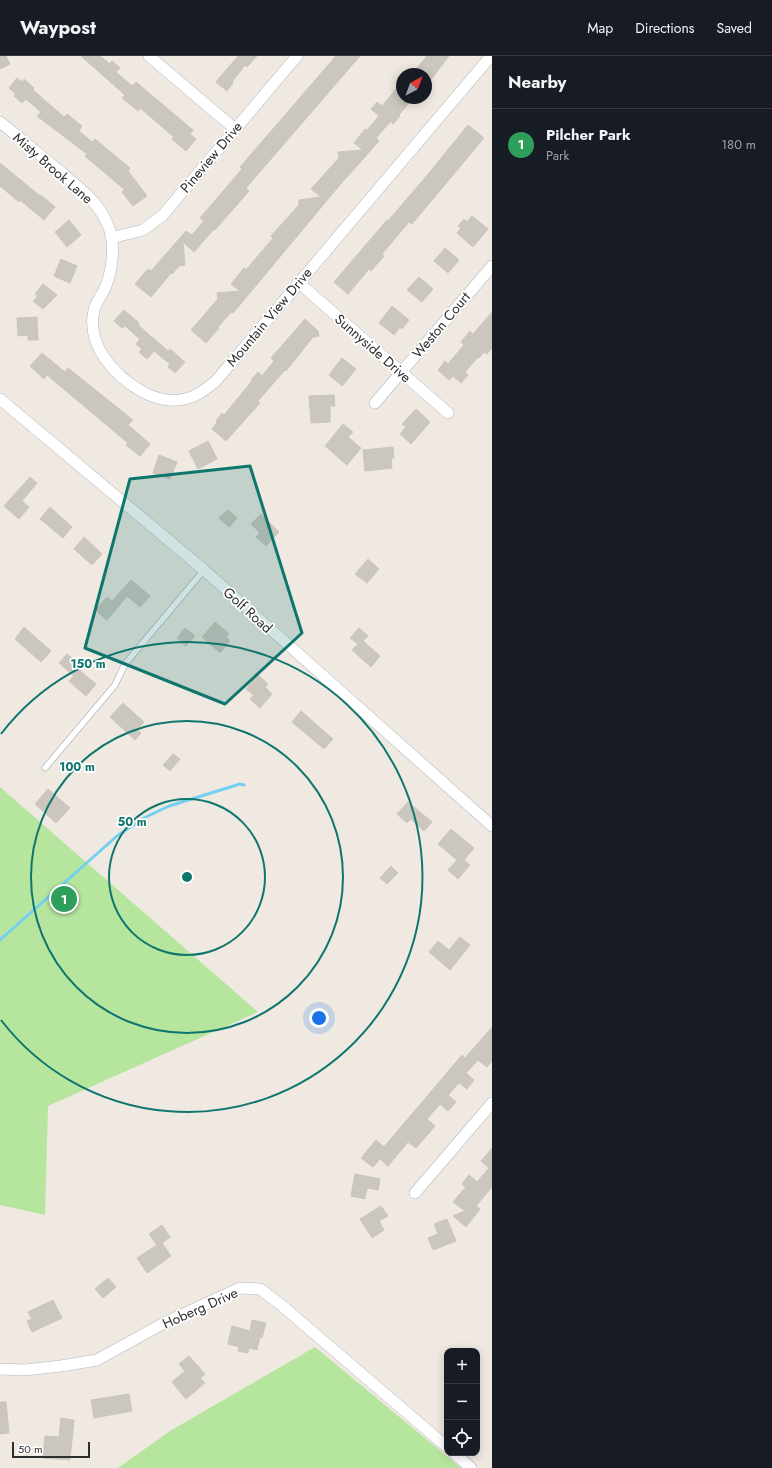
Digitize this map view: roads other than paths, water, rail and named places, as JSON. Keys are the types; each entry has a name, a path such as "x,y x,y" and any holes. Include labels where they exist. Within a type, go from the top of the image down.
{"street":[{"path":"149,56 235,129"},
{"name":"Pineview Drive","path":"111,238 143,230 163,215 298,56"},
{"name":"Mountain View Drive","path":"111,238 112,267 105,288 94,309 93,331 98,347 110,366 132,386 153,398 176,401 197,395 215,382 298,282 491,56"},
{"name":"Misty Brook Lane","path":"0,122 82,190 94,202 108,225 111,238"},
{"name":"Weston Court","path":"375,403 492,266"},
{"name":"Sunnyside Drive","path":"298,282 448,413"},
{"name":"Golf Road","path":"0,400 204,570 492,826"},
{"path":"415,1193 492,1103"},
{"name":"Hoberg Drive","path":"0,1369 25,1370 97,1360 164,1323 240,1288 260,1289 280,1304 444,1444"},
{"path":"457,1456 471,1468"}],"lane":[{"path":"45,768 115,685 125,664 204,570"}],"waterway":[{"path":"0,940 117,836 144,818 169,806 240,784 244,785"}],"place":[{"name":"Pilcher Park","path":"64,899"}]}
